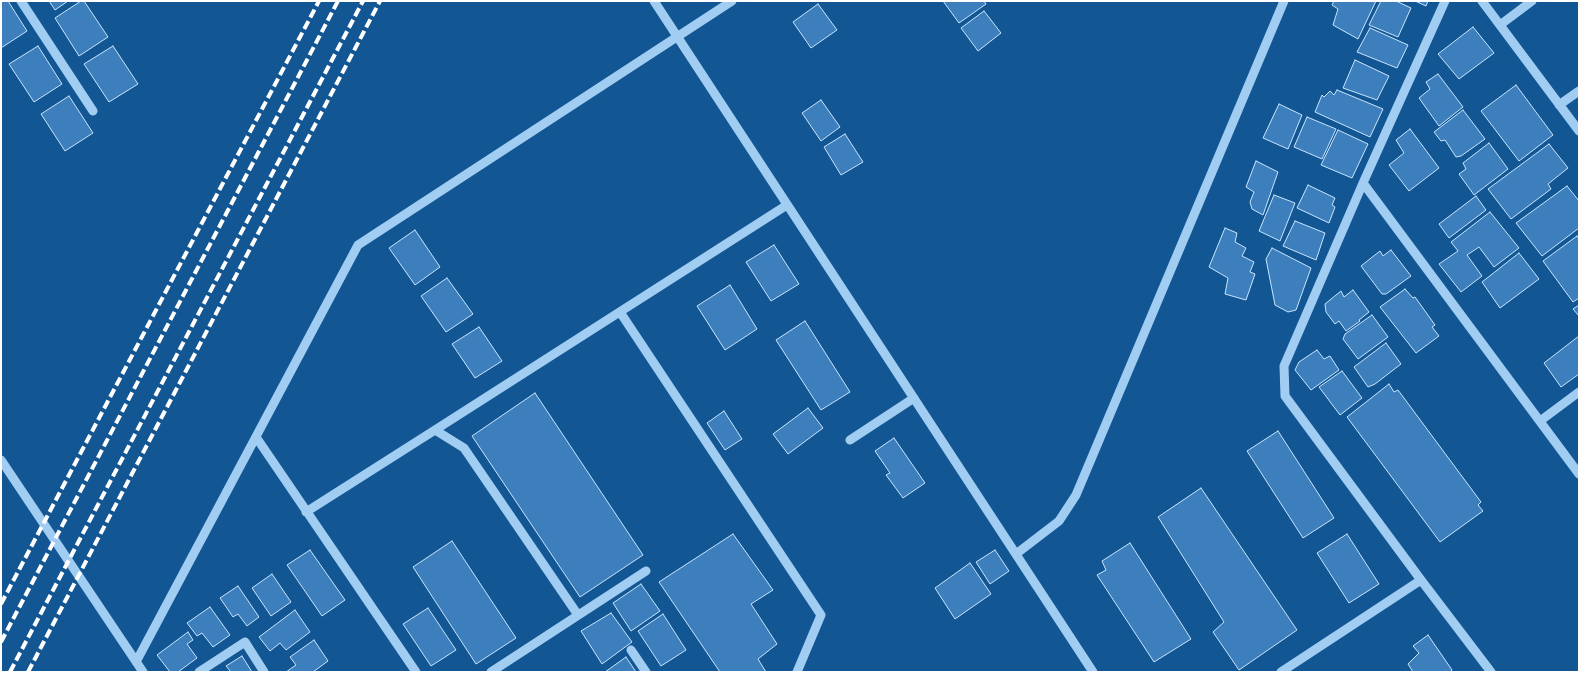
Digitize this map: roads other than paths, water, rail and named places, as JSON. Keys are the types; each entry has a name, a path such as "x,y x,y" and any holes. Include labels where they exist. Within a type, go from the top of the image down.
{"street":[{"path":"21,1 93,111"},
{"path":"654,1 1093,672"},
{"path":"136,662 358,245 732,1"},
{"path":"1016,554 1059,521 1076,495 1284,1"},
{"path":"1445,1 1362,183 1284,366 1284,396 1492,672"},
{"path":"1482,1 1579,131"},
{"path":"1500,25 1532,1"},
{"path":"1560,105 1579,91"},
{"path":"1362,183 1579,474"},
{"path":"306,512 787,205"},
{"path":"620,312 821,615 797,672"},
{"path":"1540,421 1579,392"},
{"path":"850,440 914,398"},
{"path":"435,430 464,448 578,615"},
{"path":"256,437 416,672"},
{"path":"1,460 143,672"},
{"path":"491,672 646,571"},
{"path":"1281,672 1421,580"},
{"path":"200,672 245,642 264,672"},
{"path":"632,650 646,672"}],"railway":[{"path":"1,604 319,1"},
{"path":"1,642 338,1"},
{"path":"10,672 363,1"},
{"path":"28,672 380,1"}]}
